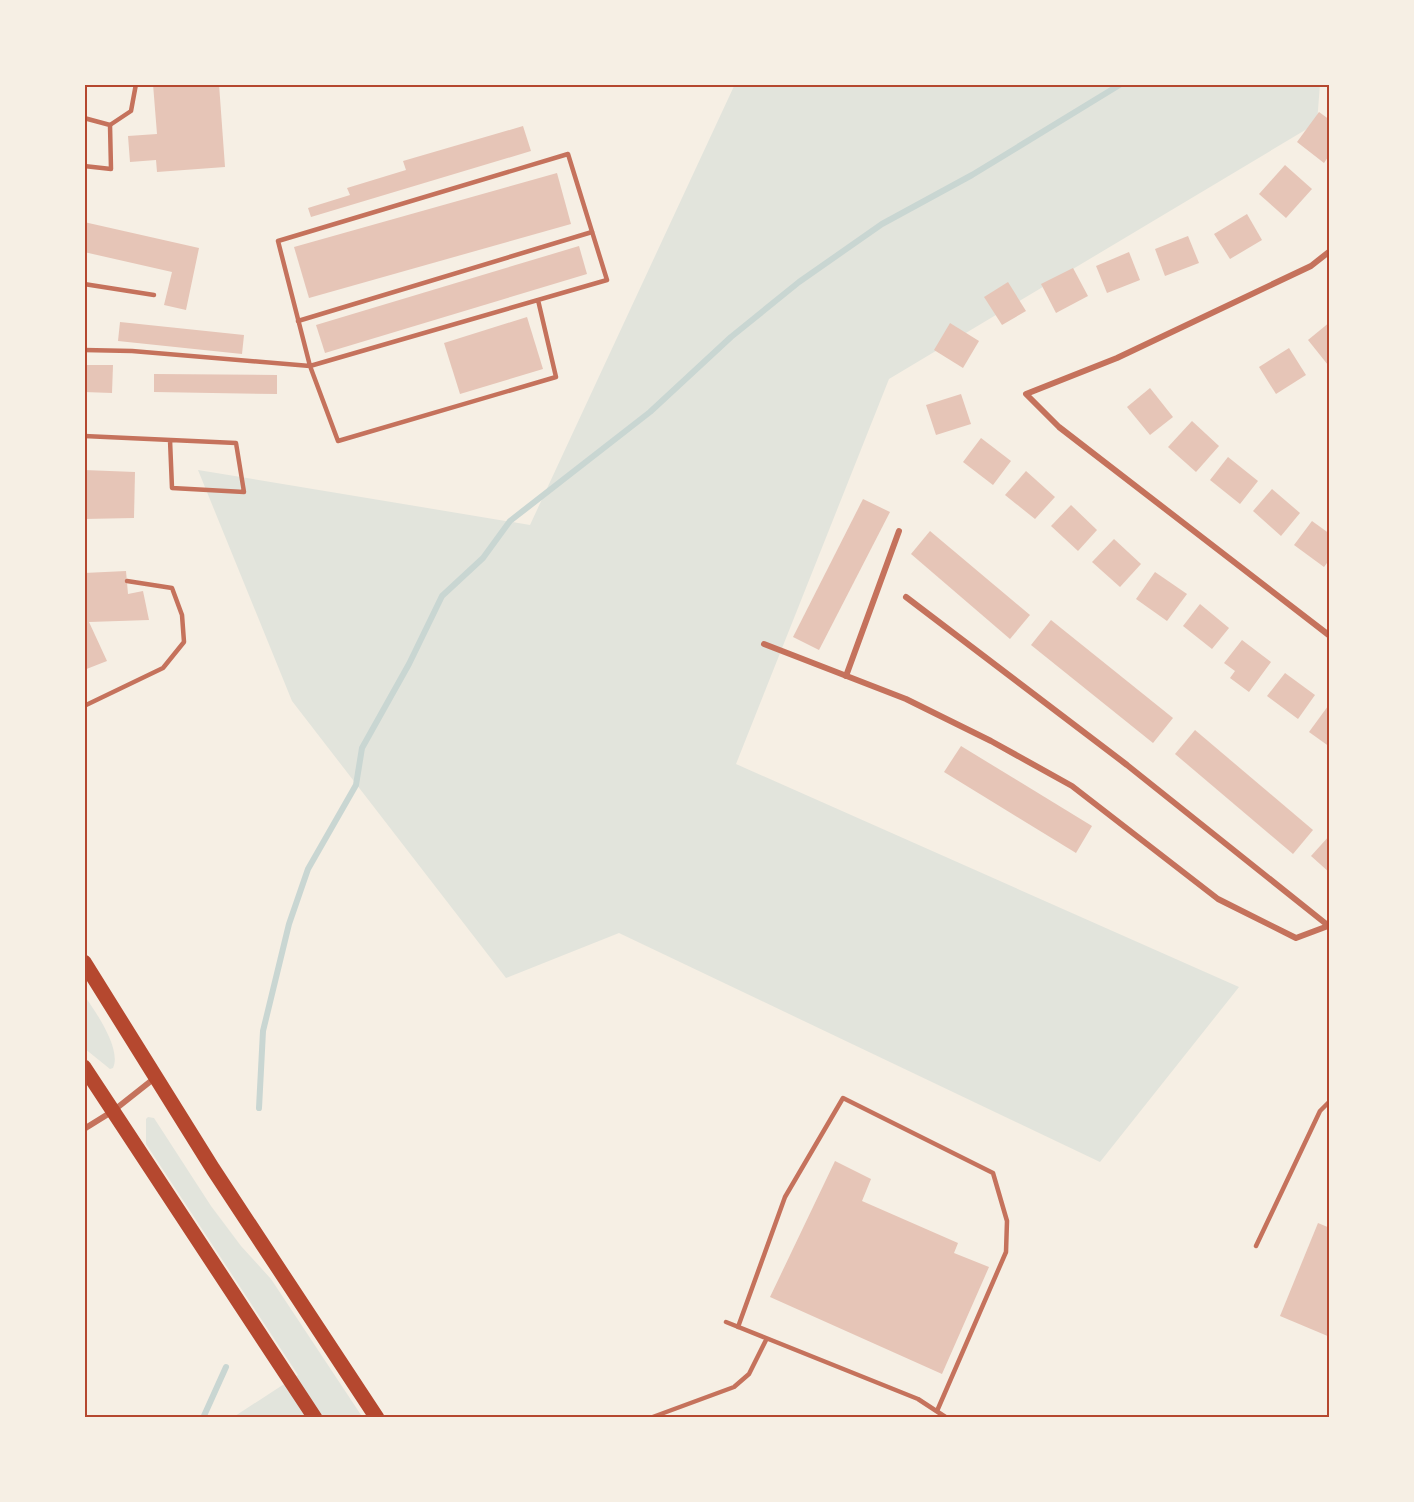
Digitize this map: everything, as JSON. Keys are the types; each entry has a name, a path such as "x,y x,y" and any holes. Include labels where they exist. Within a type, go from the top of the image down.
{"highway":[{"path":"84,962 213,1169 377,1418"},
{"path":"84,1067 315,1418"}],"street":[{"path":"1330,251 1311,266 1118,358 1026,394 1059,427 1330,636"},
{"path":"846,676 899,531"},
{"path":"906,597 1127,765 1329,926"},
{"path":"764,644 938,715 1072,786 1218,899 1296,938 1329,926"},
{"path":"84,1129 113,1111 156,1077"}],"lane":[{"path":"110,125 130,111 136,84"},
{"path":"84,118 110,125"},
{"path":"84,166 111,169 110,125"},
{"path":"84,350 132,351 310,366 607,280 568,154 278,241 310,366 338,441 556,377 538,300"},
{"path":"298,321 592,232"},
{"path":"84,284 154,295"},
{"path":"84,436 236,443 244,492 172,488 170,440"},
{"path":"84,706 163,668 184,642 182,615 172,588 127,581"},
{"path":"738,1327 785,1197 843,1098 993,1173 1007,1221 1006,1252 937,1412"},
{"path":"1256,1246 1320,1111 1330,1101"},
{"path":"726,1322 766,1340 918,1399 947,1418"},
{"path":"650,1418 734,1387 749,1374 766,1340"}],"shaded area":[{"path":"735,84 1320,84 1317,123 889,379 736,764 1239,987 1100,1162 619,933 506,978 292,701 198,470 530,525"},
{"path":"84,995 111,1041 115,1060 113,1068 110,1069 84,1048"},
{"path":"154,1118 211,1206 241,1246 271,1279 363,1418 232,1418 298,1375 146,1144 146,1119"}],"building":[{"path":"153,84 219,84 225,167 157,172 156,160 130,162 128,136 157,134"},
{"path":"1319,112 1330,120 1330,154 1324,163 1297,142"},
{"path":"523,126 531,151 311,217 308,208 350,195 347,188 406,170 403,161"},
{"path":"1285,165 1312,189 1286,218 1259,194"},
{"path":"557,173 571,224 309,298 294,247"},
{"path":"1247,214 1262,240 1230,259 1214,234"},
{"path":"84,222 199,248 186,310 164,305 172,272 84,252"},
{"path":"1188,236 1199,263 1165,276 1155,249"},
{"path":"579,246 587,274 325,353 316,325"},
{"path":"1129,252 1140,280 1107,293 1096,266"},
{"path":"1073,268 1088,296 1056,313 1041,284"},
{"path":"1008,282 1026,311 1002,325 984,297"},
{"path":"527,317 543,369 460,394 444,343"},
{"path":"120,322 244,335 242,354 118,341"},
{"path":"1330,322 1330,364 1328,365 1308,340"},
{"path":"950,323 979,341 963,368 934,350"},
{"path":"1289,348 1306,375 1276,394 1259,367"},
{"path":"84,365 113,365 112,393 84,392"},
{"path":"154,374 277,375 277,394 154,392"},
{"path":"1150,388 1173,417 1150,435 1127,407"},
{"path":"961,394 971,424 936,435 926,405"},
{"path":"1192,421 1219,446 1196,472 1168,447"},
{"path":"981,438 1011,461 993,485 963,462"},
{"path":"1228,457 1258,481 1240,504 1210,480"},
{"path":"84,470 135,472 134,518 84,519"},
{"path":"1026,471 1055,497 1035,519 1005,495"},
{"path":"1272,489 1300,513 1281,536 1253,511"},
{"path":"863,499 890,512 819,650 793,637"},
{"path":"1071,505 1097,530 1078,551 1051,526"},
{"path":"1312,521 1330,534 1330,559 1324,567 1294,545"},
{"path":"930,531 1030,615 1010,639 911,554"},
{"path":"1114,539 1141,564 1120,587 1092,562"},
{"path":"126,571 128,594 143,591 149,620 89,622 107,661 84,670 84,573"},
{"path":"1155,572 1187,594 1167,621 1136,599"},
{"path":"1200,604 1229,628 1212,649 1183,626"},
{"path":"1051,620 1173,718 1153,743 1031,645"},
{"path":"1242,640 1271,662 1249,692 1230,678 1235,671 1224,663"},
{"path":"1285,673 1315,695 1298,719 1267,696"},
{"path":"1328,706 1330,707 1330,747 1309,732"},
{"path":"1195,730 1313,830 1293,854 1175,754"},
{"path":"961,746 1092,826 1076,853 944,772"},
{"path":"1330,835 1330,873 1311,856"},
{"path":"835,1161 871,1179 862,1201 958,1243 954,1253 989,1267 942,1374 770,1297"},
{"path":"1318,1223 1330,1228 1330,1337 1280,1316"}],"waterway":[{"path":"259,1108 263,1031 289,924 308,869 356,785 362,748 409,664 442,596 483,558 510,521 650,412 731,337 799,282 882,224 972,175 1121,84"},
{"path":"203,1418 226,1367"}]}
